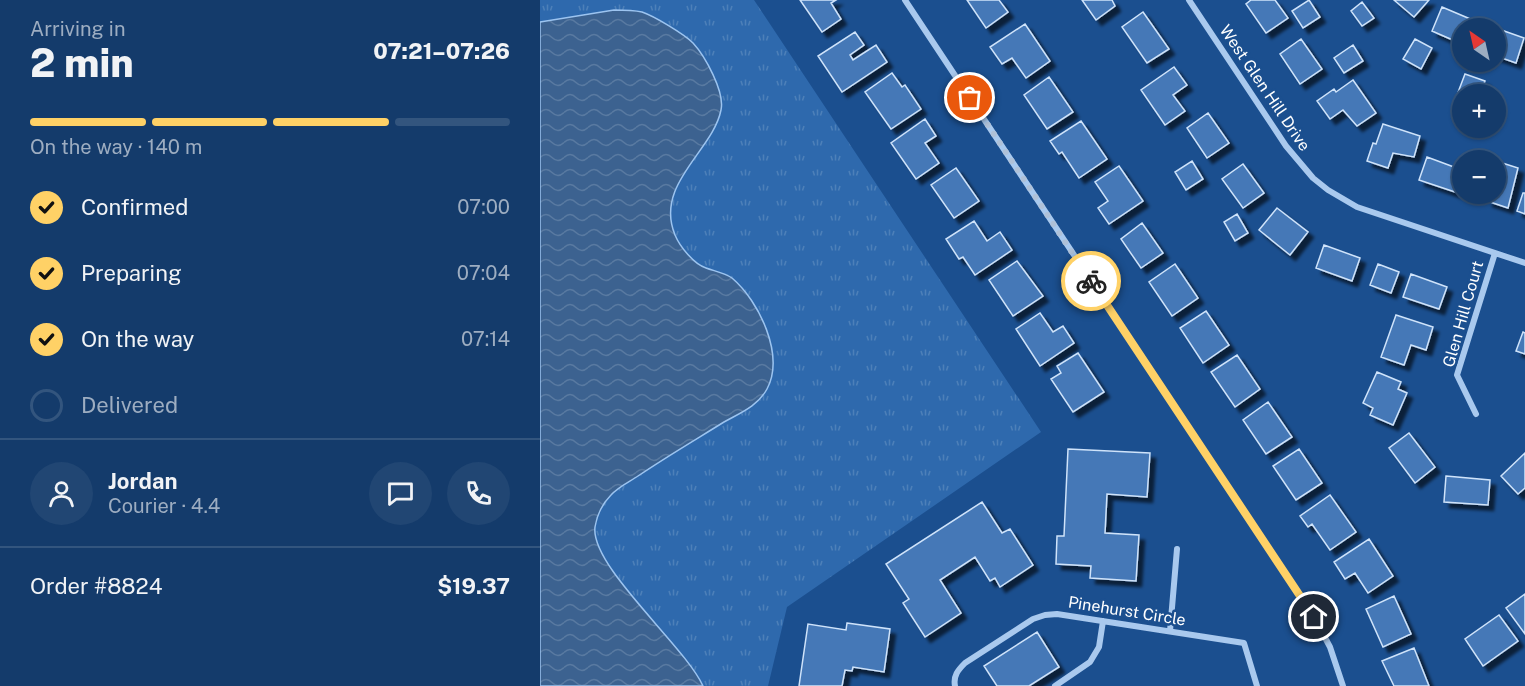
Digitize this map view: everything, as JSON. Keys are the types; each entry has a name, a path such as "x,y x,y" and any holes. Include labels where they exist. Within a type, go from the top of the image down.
{"street":[{"path":"904,0 1314,617 1330,647 1343,686"},
{"name":"West Glen Hill Drive","path":"1189,0 1286,146 1300,164 1328,190 1357,207 1525,263"},
{"name":"Glen Hill Court","path":"1476,414 1457,375 1495,253"},
{"path":"1170,631 1177,549"},
{"name":"Pinehurst Circle","path":"955,686 954,680 958,670 965,663 1032,619 1057,614 1244,643 1257,686"},
{"path":"1055,686 1090,662 1099,647 1103,621"}],"green space":[{"path":"540,0 754,0 1041,432 787,607 768,686 540,686"}],"water":[{"path":"614,10 642,12 676,30 693,43 713,75 720,94 721,110 716,125 678,184 672,200 671,217 677,240 692,259 701,266 729,276 742,288 760,314 771,345 772,375 767,389 759,400 617,490 603,506 595,527 597,543 607,563 693,669 703,686 540,686 540,22"}],"building":[{"path":"800,0 836,0 831,3 841,19 822,32"},
{"path":"967,0 999,0 1008,12 986,28"},
{"path":"1082,0 1112,0 1115,6 1096,20"},
{"path":"1251,0 1275,0 1288,18 1266,33 1246,4"},
{"path":"1309,0 1320,17 1303,28 1292,11"},
{"path":"1394,0 1429,0 1414,17"},
{"path":"1362,2 1374,18 1362,26 1351,11"},
{"path":"1442,7 1468,18 1452,18 1452,40 1432,31"},
{"path":"1143,12 1169,49 1147,63 1122,27"},
{"path":"1025,24 1050,61 1026,78 1012,58 1002,64 990,47"},
{"path":"855,32 864,45 850,55 853,60 876,45 887,62 842,92 818,56"},
{"path":"1506,32 1524,38 1516,63 1506,60"},
{"path":"1301,39 1322,69 1300,84 1280,54"},
{"path":"1415,39 1432,48 1421,69 1403,59"},
{"path":"1353,45 1363,61 1344,73 1334,58"},
{"path":"1174,67 1187,85 1173,95 1185,111 1165,125 1141,90"},
{"path":"892,73 902,87 905,85 921,109 891,129 865,92"},
{"path":"1465,74 1485,81 1484,84 1461,84"},
{"path":"1049,77 1073,112 1047,129 1024,95"},
{"path":"1353,80 1376,113 1357,126 1343,110 1330,119 1317,101"},
{"path":"1208,113 1229,143 1207,158 1187,128"},
{"path":"925,119 936,136 925,143 939,163 916,179 891,143"},
{"path":"1081,121 1107,159 1079,178 1062,152 1059,154 1050,141"},
{"path":"1383,124 1420,136 1414,157 1393,153 1388,168 1367,161"},
{"path":"1427,157 1452,166 1452,191 1419,180"},
{"path":"1192,161 1203,179 1186,190 1175,172"},
{"path":"1243,164 1264,193 1243,208 1222,179"},
{"path":"1506,164 1518,168 1508,208 1496,204 1506,204"},
{"path":"1119,166 1143,201 1109,224 1098,208 1108,201 1095,182"},
{"path":"956,168 979,201 954,218 931,185"},
{"path":"1523,193 1525,193 1525,214 1517,211"},
{"path":"1277,208 1308,232 1290,255 1259,230"},
{"path":"1237,214 1248,233 1235,241 1224,222"},
{"path":"974,221 987,241 1000,232 1012,250 975,275 963,257 959,259 946,239"},
{"path":"1142,223 1163,253 1141,268 1121,239"},
{"path":"1324,245 1360,258 1352,281 1316,268"},
{"path":"1017,261 1043,296 1013,316 989,280"},
{"path":"1175,264 1198,298 1172,316 1149,282"},
{"path":"1378,264 1399,272 1391,293 1370,285"},
{"path":"1411,274 1447,287 1439,309 1403,297"},
{"path":"1206,311 1229,345 1203,363 1180,328"},
{"path":"1040,313 1053,332 1063,326 1074,343 1040,366 1016,329"},
{"path":"1396,315 1433,327 1426,350 1411,345 1404,365 1381,357"},
{"path":"1523,332 1525,333 1525,354 1516,351"},
{"path":"1078,353 1104,392 1073,412 1051,379 1061,373 1057,366"},
{"path":"1237,355 1260,389 1235,407 1211,372"},
{"path":"1377,372 1401,382 1398,389 1407,393 1393,425 1370,415 1373,408 1363,403"},
{"path":"1268,402 1292,437 1266,454 1243,420"},
{"path":"1409,433 1435,467 1415,483 1389,448"},
{"path":"1068,449 1150,453 1147,497 1107,494 1105,533 1139,535 1136,581 1090,578 1091,566 1056,564 1057,536 1064,536"},
{"path":"1299,449 1322,483 1296,500 1273,466"},
{"path":"1525,453 1525,488 1518,494 1501,476"},
{"path":"1446,476 1490,480 1488,505 1444,502"},
{"path":"1330,495 1356,532 1330,550 1312,524 1308,527 1300,516"},
{"path":"982,502 1002,533 1010,529 1033,565 1000,587 995,578 990,581 975,557 940,580 961,613 925,637 903,603 909,599 886,564"},
{"path":"1369,539 1393,576 1368,593 1355,573 1345,579 1334,562"},
{"path":"1525,594 1525,634 1506,608"},
{"path":"1394,596 1411,634 1383,647 1366,609"},
{"path":"1499,615 1518,641 1483,666 1465,639"},
{"path":"847,623 890,629 884,672 853,667 852,671 845,670 842,686 799,686 808,624 846,630"},
{"path":"1037,632 1059,667 1029,686 997,686 984,666"},
{"path":"1414,648 1429,686 1394,686 1382,661"}],"way so far":[{"path":"970,98 1091,281"}],"route":[{"path":"1091,281 1314,617"}]}
